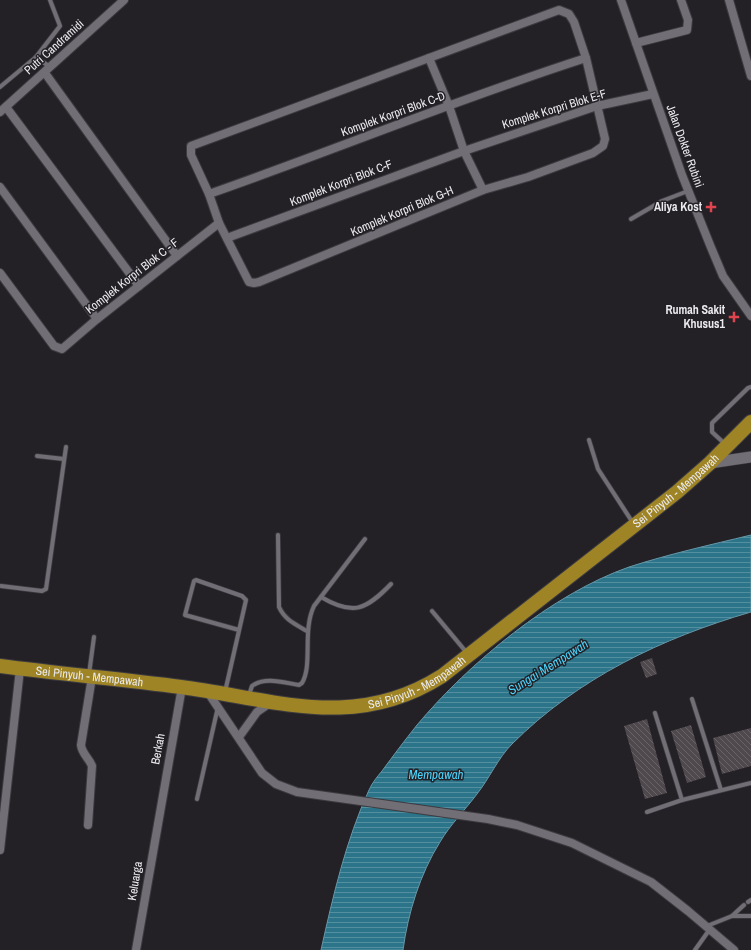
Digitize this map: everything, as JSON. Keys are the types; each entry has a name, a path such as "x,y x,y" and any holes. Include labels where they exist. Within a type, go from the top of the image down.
{"highway":[{"name":"Sei Pinyuh - Mempawah","path":"0,666 182,687 207,691 221,701 248,699 270,703 320,708 352,708 380,703 422,689 468,655 677,492 710,463 721,441 751,422"}],"main road":[{"path":"710,463 751,457"}],"street":[{"name":"Putri Candramidi","path":"3,110 124,0"},
{"name":"Jalan Dokter Rubini","path":"621,0 688,191 723,276 751,316"},
{"path":"636,43 687,30 688,20 681,0"},
{"path":"729,0 751,76"},
{"path":"483,190 464,151 449,106 429,58 559,10 569,14 574,22 586,58 597,106"},
{"name":"Komplek Korpri Blok G-H","path":"429,58 191,146 191,155 209,194 219,223 249,282 254,284 483,190 528,177 594,153 603,146 605,139 597,106"},
{"name":"Komplek Korpri Blok C-D","path":"209,194 449,106 502,85 586,58"},
{"path":"47,70 177,256"},
{"name":"Komplek Korpri Blok E-F","path":"464,151 597,106 653,94"},
{"path":"3,110 139,286"},
{"name":"Komplek Korpri Blok C-F","path":"227,238 464,151"},
{"path":"0,187 97,319"},
{"name":"Komplek Korpri Blok C - F","path":"0,273 54,346 57,349 62,349 97,319 219,223"},
{"path":"0,850 20,669"},
{"path":"88,825 92,766 90,760 83,754 81,745 90,677"},
{"name":"Berkah","path":"158,815 182,687"},
{"path":"221,701 239,737 262,773 276,784 297,792 488,819 517,825 572,843 652,882 734,950"},
{"path":"239,737 257,712 270,703"},
{"name":"Keluarga","path":"136,950 158,815"}],"lane":[{"path":"0,87 36,57 60,26 50,0"},
{"path":"36,57 47,70"},
{"path":"631,219 662,200 688,191"},
{"path":"721,441 711,429 712,423 748,388 751,388"},
{"path":"589,440 598,469 634,525"},
{"path":"2,586 42,591 46,589 66,447"},
{"path":"37,456 64,459"},
{"path":"278,535 279,607 283,615 289,621 307,631"},
{"path":"248,699 252,686 262,681 268,680 299,685 302,684 306,670 309,615 365,539"},
{"path":"197,799 239,630 246,600 196,580 194,581 185,615 239,630"},
{"path":"321,597 336,606 351,609 367,604 376,599 391,584"},
{"path":"432,611 468,655"},
{"path":"90,677 94,637"},
{"path":"692,699 721,790"},
{"path":"655,713 682,800"},
{"path":"647,812 682,800 751,783"},
{"path":"695,950 709,928 732,916 744,905"},
{"path":"732,916 751,916"}],"water":[{"name":"Mempawah","path":"751,535 751,612 685,634 623,663 593,680 565,699 538,720 512,744 502,756 486,782 448,830 426,867 408,922 403,950 321,950 335,889 353,828 370,787 417,725 461,678 514,633 542,613 571,594 600,579 644,562"}],"building":[{"path":"652,658 657,674 646,678 640,662"},
{"path":"647,719 667,793 645,799 624,726"},
{"path":"691,725 706,777 687,783 671,731"},
{"path":"751,728 751,766 722,774 713,738"}],"place":[{"name":"Aliya Kost","path":"711,207"},
{"name":"Rumah Sakit Khusus1","path":"734,317"}],"water label":[{"name":"Sungai Mempawah","path":"548,667"}]}
